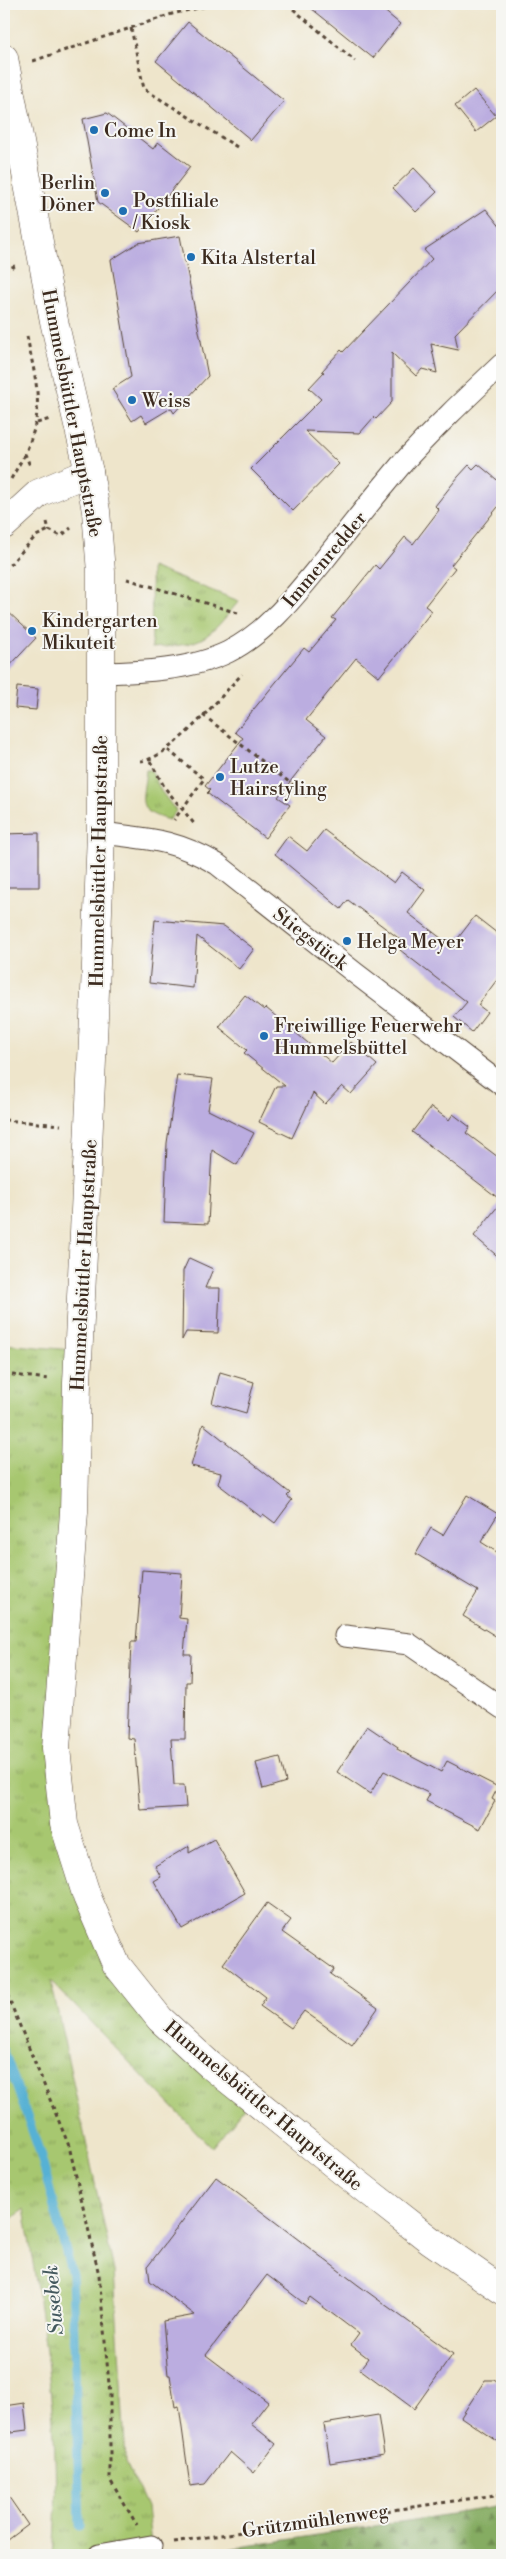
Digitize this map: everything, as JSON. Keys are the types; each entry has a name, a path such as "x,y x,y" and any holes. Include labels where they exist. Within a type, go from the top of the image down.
{"main road":[{"name":"Hummelsbüttler Hauptstraße","path":"5,64 54,320 89,472 96,512 101,572 101,833 77,1382 74,1512 56,1748 64,1824 87,1897 116,1964 160,2019 210,2065 423,2234 502,2290"},
{"path":"4,525 26,502 39,494 89,472"}],"street":[{"name":"Immenredder","path":"101,673 141,672 210,658 228,652 270,622 289,603 400,466 464,399 502,364"},
{"name":"Stiegstück","path":"101,833 161,839 192,850 217,864 354,973 502,1085"},
{"path":"345,1636 409,1644 502,1708"},
{"path":"99,2555 151,2546"}],"path":[{"path":"5,64 131,28 172,14 215,4"},
{"path":"287,4 355,61"},
{"path":"131,28 144,89 238,147"},
{"path":"10,480 25,454 36,423 38,400 25,326"},
{"path":"36,423 51,419"},
{"path":"25,454 32,470"},
{"path":"45,515 49,530 61,536 69,530"},
{"path":"4,571 36,536 49,530"},
{"path":"101,572 270,622"},
{"path":"140,761 150,761 168,750 244,671"},
{"path":"203,715 306,796"},
{"path":"161,839 204,779 168,750"},
{"path":"150,761 165,788 198,828"},
{"path":"4,1120 89,1127"},
{"path":"4,1374 77,1382"},
{"path":"4,1987 71,2155 100,2275 110,2395 110,2480 132,2518"},
{"name":"Grützmühlenweg","path":"151,2546 226,2533 502,2494"}],"green space":[{"path":"151,567 239,601 219,625 203,638 183,645 152,648"},
{"path":"146,770 151,770 161,791 176,811 169,820 150,813 143,803"},
{"path":"4,1344 72,1350 60,1826 112,1968 253,2097 212,2148 51,1981 114,2271 126,2462 147,2507 152,2555 53,2555 55,2469 53,2425 44,2338 24,2209 4,2226"},
{"path":"502,2506 501,2555 190,2555"}],"building":[{"path":"306,4 376,4 400,24 373,58"},
{"path":"188,22 284,101 251,140 156,61"},
{"path":"474,90 496,116 476,132 455,106"},
{"path":"107,113 153,149 158,142 190,167 139,232 98,202 83,119"},
{"path":"414,168 437,192 416,212 393,188"},
{"path":"486,209 502,229 502,286 455,334 458,350 431,344 437,373 422,369 416,376 392,353 392,402 376,419 374,417 360,433 305,431 339,464 293,511 251,469 321,399 309,388 324,372 322,371 341,350 343,352 432,259 424,250"},
{"path":"180,236 208,376 174,413 171,408 146,423 141,415 132,421 112,389 131,377 111,260 138,243"},
{"path":"478,464 502,484 502,502 451,565 455,568 425,606 432,611 379,677 356,658 306,720 326,736 278,797 290,805 265,838 207,793 210,790 205,786 243,738 235,732 304,648 309,652 336,620 332,618 375,565 379,569 405,537 413,544 439,510 435,506 458,477 469,465 473,469"},
{"path":"4,608 36,638 4,672"},
{"path":"17,687 38,689 36,710 15,708"},
{"path":"324,830 394,883 402,872 425,890 408,913 450,945 452,946 475,916 502,937 502,973 478,1005 487,1012 472,1032 454,1017 467,1002 400,950 405,943 348,900 341,909 275,854 288,836 307,851"},
{"path":"39,833 39,887 4,887 4,834"},
{"path":"155,920 224,926 254,949 239,969 197,936 193,988 149,983"},
{"path":"245,995 264,1010 266,1008 332,1063 351,1042 377,1065 351,1094 342,1086 325,1104 313,1093 292,1138 259,1122 276,1086 285,1086 244,1053 247,1050 219,1027"},
{"path":"177,1075 213,1079 208,1110 254,1133 237,1165 212,1150 208,1224 164,1222 167,1143"},
{"path":"431,1107 449,1120 453,1114 470,1127 466,1133 502,1160 502,1201 412,1132"},
{"path":"502,1201 502,1260 474,1236"},
{"path":"189,1258 213,1269 205,1288 220,1288 218,1333 186,1332 182,1340 183,1271"},
{"path":"220,1372 254,1382 246,1413 212,1403"},
{"path":"203,1424 290,1493 287,1496 292,1500 275,1523 263,1514 261,1517 218,1484 221,1473 191,1466"},
{"path":"467,1495 498,1514 481,1542 500,1554 502,1551 502,1640 463,1616 478,1591 416,1554 431,1528 443,1535"},
{"path":"142,1570 182,1573 179,1618 187,1619 184,1654 191,1654 190,1682 186,1682 185,1739 171,1739 174,1785 184,1785 186,1807 140,1810 134,1739 127,1738 131,1642 136,1642"},
{"path":"367,1726 398,1747 397,1749 441,1772 447,1761 498,1787 492,1799 495,1801 480,1829 426,1801 430,1794 384,1771 370,1794 337,1772"},
{"path":"280,1757 286,1782 263,1789 256,1763"},
{"path":"214,1839 245,1893 182,1929 154,1881 161,1877 155,1866 189,1846 189,1853"},
{"path":"267,1903 291,1920 282,1932 334,1969 330,1974 378,2008 352,2045 304,2011 291,2028 260,2006 266,1997 223,1964"},
{"path":"216,2177 358,2285 453,2354 414,2409 360,2369 368,2358 351,2345 359,2334 310,2297 305,2304 267,2275 206,2355 268,2402 251,2424 276,2444 254,2473 230,2452 205,2484 190,2486 179,2406 175,2407 170,2375 168,2375 163,2321 195,2315 150,2281 148,2266"},
{"path":"485,2380 494,2380 502,2386 502,2445 461,2417"},
{"path":"24,2403 27,2430 4,2433 4,2406"},
{"path":"378,2415 384,2454 330,2463 324,2424"},
{"path":"4,2490 28,2525 4,2543"}],"waterway":[{"name":"Susebek","path":"4,2051 40,2153 72,2275 80,2526"}],"place":[{"name":"Come In","path":"94,130"},
{"name":"Berlin Döner","path":"105,193"},
{"name":"Postfiliale / Kiosk","path":"123,211"},
{"name":"Kita Alstertal","path":"191,257"},
{"name":"Weiss","path":"132,400"},
{"name":"Kindergarten Mikuteit","path":"32,631"},
{"name":"Lutze Hairstyling","path":"220,777"},
{"name":"Helga Meyer","path":"347,941"},
{"name":"Freiwillige Feuerwehr Hummelsbüttel","path":"264,1036"}]}
